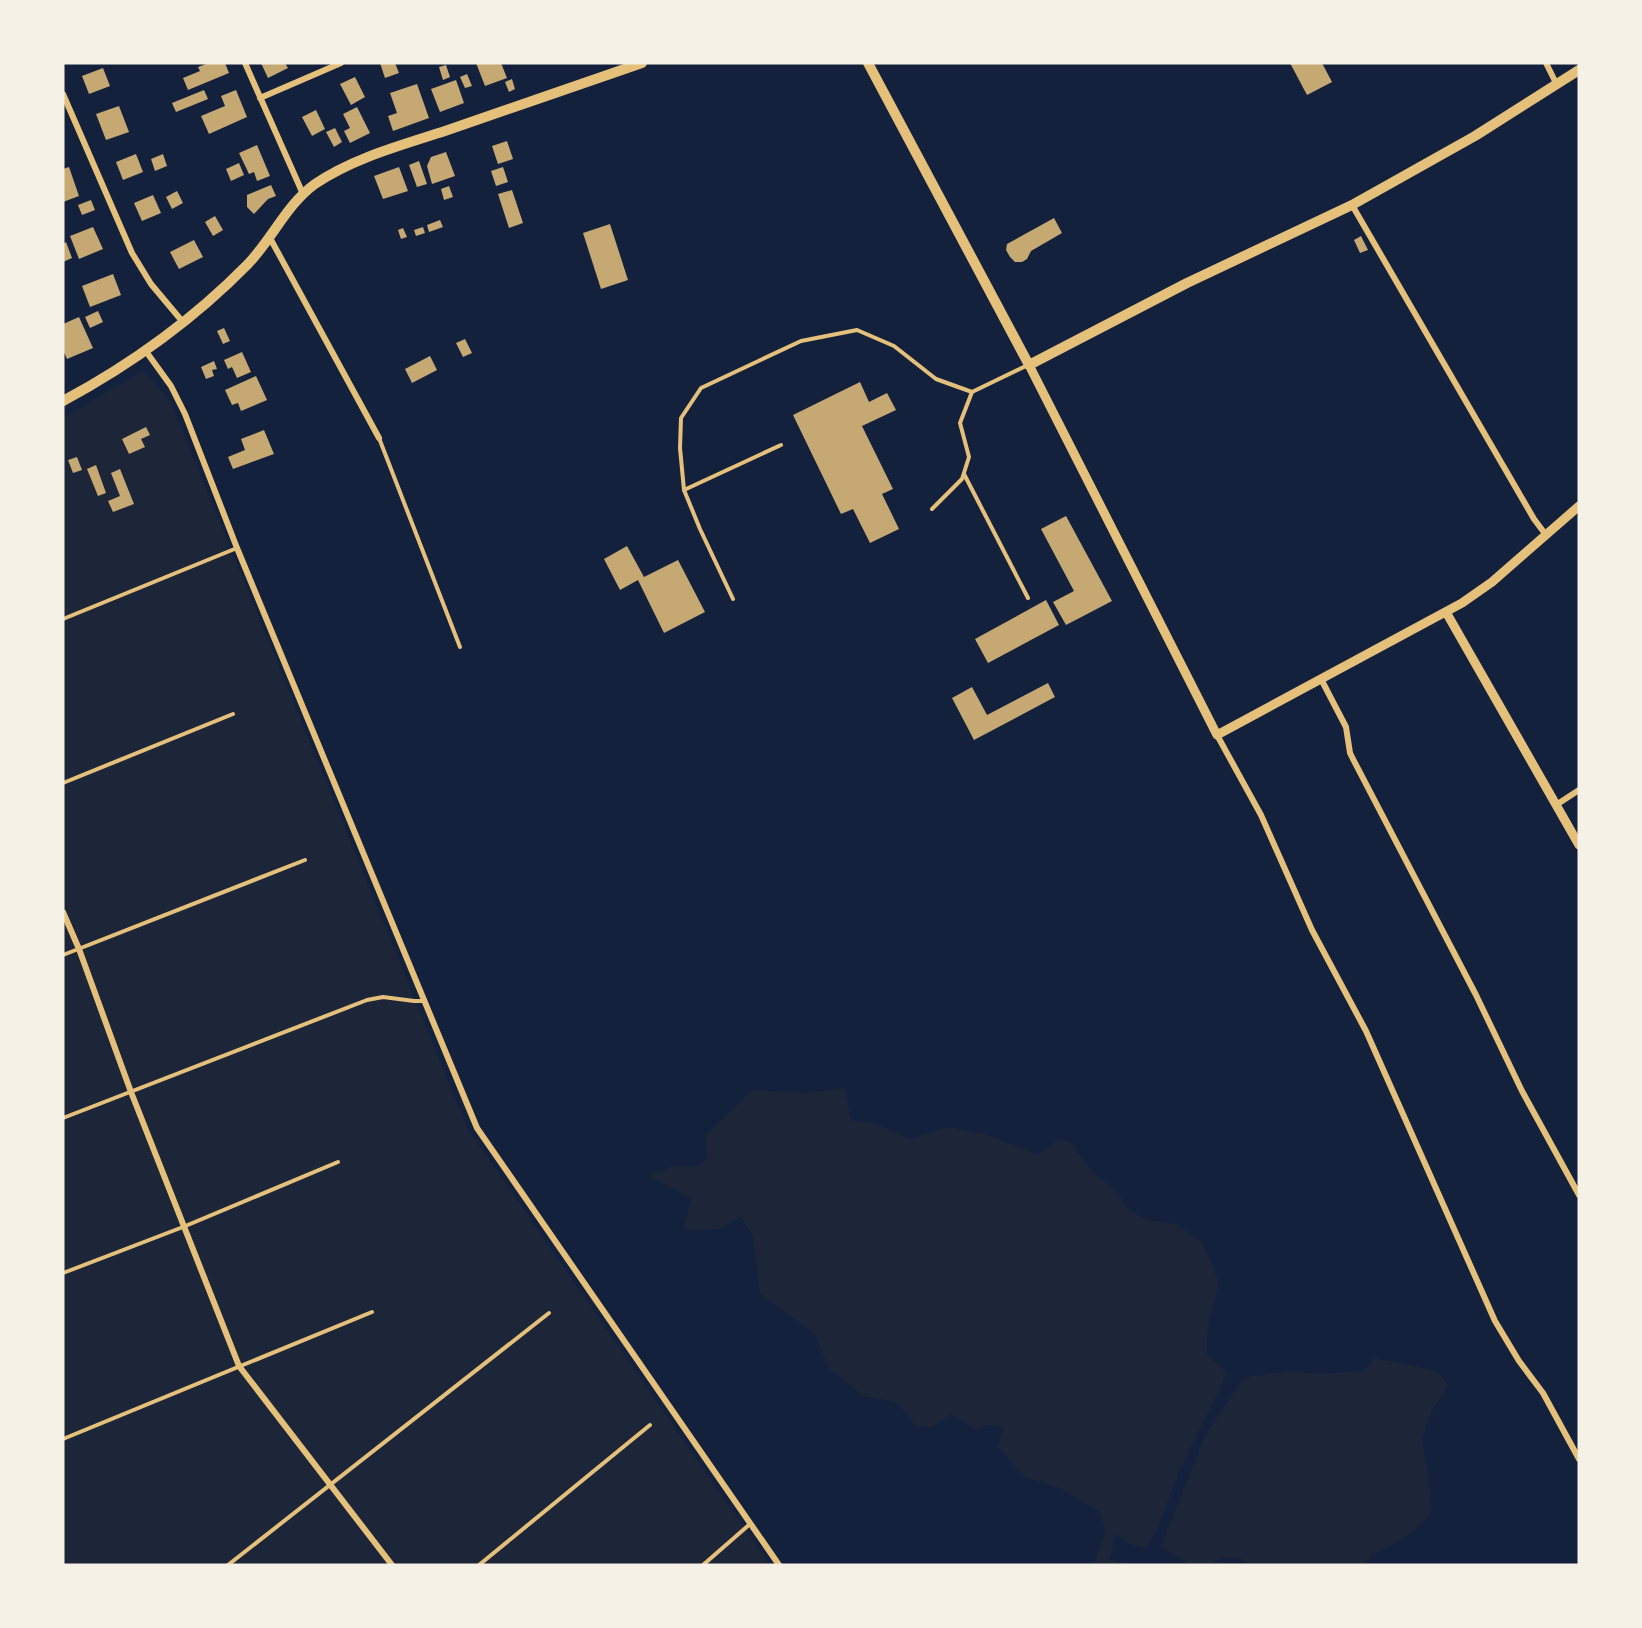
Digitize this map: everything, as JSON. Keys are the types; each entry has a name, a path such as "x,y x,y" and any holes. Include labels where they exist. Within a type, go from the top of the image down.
{"main road":[{"path":"63,401 120,368 183,321 234,278 270,238 303,195 325,178 377,155 642,63"},
{"path":"868,63 1029,365 1187,283 1352,205 1474,136 1579,70"}],"street":[{"path":"245,63 303,195"},
{"path":"260,98 341,63"},
{"path":"1546,63 1557,85"},
{"path":"63,94 132,253 151,284 183,321"},
{"path":"1352,205 1528,509 1546,536"},
{"path":"270,238 380,438"},
{"path":"145,350 178,398 237,548 477,1128 779,1565"},
{"path":"1029,365 1217,735 1261,814 1312,930 1366,1031 1496,1321 1519,1360 1543,1392 1579,1459"},
{"path":"1217,735 1446,612 1477,593 1579,506"},
{"path":"1446,612 1579,845"},
{"path":"1321,680 1346,727 1350,753 1354,761 1476,995 1522,1091 1579,1195"},
{"path":"1556,805 1579,790"},
{"path":"63,912 183,1227 239,1366 392,1565"}],"lane":[{"path":"733,599 684,490 680,448 681,418 701,388 801,341 857,330 894,346 936,379 972,392"},
{"path":"932,509 962,479 964,474 969,457 960,423 972,392 1029,365"},
{"path":"380,438 460,647"},
{"path":"684,490 781,445"},
{"path":"964,474 1028,598"},
{"path":"63,619 237,548"},
{"path":"63,783 233,714"},
{"path":"63,955 304,860"},
{"path":"63,1118 367,1000 383,997 414,1002 425,1000"},
{"path":"63,1273 183,1227 338,1161"},
{"path":"63,1439 372,1312"},
{"path":"228,1565 549,1313"},
{"path":"479,1565 650,1425"},
{"path":"703,1565 751,1523"}],"shaded area":[{"path":"142,371 170,400 468,1129 770,1565 63,1565 63,418"},
{"path":"845,1088 851,1120 874,1123 910,1139 948,1127 987,1135 1037,1154 1059,1140 1071,1143 1094,1174 1116,1190 1127,1208 1148,1220 1176,1224 1201,1242 1219,1283 1207,1332 1207,1354 1227,1373 1179,1472 1157,1530 1146,1548 1129,1544 1116,1534 1109,1560 1133,1565 1093,1565 1106,1532 1099,1511 1059,1488 1025,1477 998,1447 1004,1427 987,1425 977,1430 951,1414 932,1427 916,1426 908,1414 895,1402 863,1396 828,1367 815,1334 760,1294 753,1236 741,1217 719,1229 684,1230 691,1198 649,1176 673,1166 697,1166 707,1159 706,1135 752,1090 806,1093"},
{"path":"1375,1358 1437,1371 1448,1385 1432,1411 1422,1437 1431,1513 1413,1532 1372,1556 1364,1565 1252,1565 1239,1558 1222,1558 1210,1565 1190,1565 1161,1546 1205,1436 1244,1378 1288,1371 1319,1374 1364,1371"}],"building":[{"path":"209,63 225,63 229,73 188,90 183,78 200,71 198,67"},
{"path":"261,63 285,63 288,68 268,78"},
{"path":"380,63 395,63 399,73 385,78"},
{"path":"476,63 501,63 507,78 485,86"},
{"path":"1290,63 1322,63 1332,82 1307,95"},
{"path":"446,65 450,77 443,80 439,67"},
{"path":"103,68 110,86 89,94 82,76"},
{"path":"467,74 472,86 465,88 460,77"},
{"path":"355,77 365,97 351,105 340,84"},
{"path":"512,79 515,89 509,92 505,82"},
{"path":"456,80 464,103 440,112 431,89"},
{"path":"417,84 429,118 393,131 388,116 397,113 390,93"},
{"path":"204,90 208,99 176,112 172,103"},
{"path":"236,90 247,117 209,134 201,116 225,106 221,96"},
{"path":"119,106 129,132 106,140 96,114"},
{"path":"357,107 370,133 350,143 344,131 350,128 343,114"},
{"path":"316,110 325,129 312,136 302,117"},
{"path":"335,128 342,142 334,147 326,132"},
{"path":"507,141 513,159 498,164 492,146"},
{"path":"257,145 270,176 257,181 254,172 249,174 239,153"},
{"path":"446,152 455,176 432,184 427,166 431,157"},
{"path":"136,154 143,172 123,180 116,162"},
{"path":"163,154 167,166 155,171 151,159"},
{"path":"419,161 427,184 417,187 409,165"},
{"path":"239,163 244,175 231,181 226,169"},
{"path":"69,167 79,196 63,202 63,169"},
{"path":"399,167 408,191 383,199 374,176"},
{"path":"503,167 508,182 496,186 491,171"},
{"path":"271,185 276,196 268,199 254,214 247,207 247,195"},
{"path":"449,186 453,197 444,200 441,189"},
{"path":"512,190 523,223 509,228 498,194"},
{"path":"177,191 183,203 172,209 166,197"},
{"path":"153,195 161,213 142,221 134,203"},
{"path":"91,200 95,210 82,215 78,205"},
{"path":"215,216 223,230 213,236 205,222"},
{"path":"1054,218 1062,233 1031,251 1027,259 1022,262 1015,262 1010,257 1006,250 1007,244"},
{"path":"440,220 443,227 429,232 427,225"},
{"path":"610,224 628,280 601,289 583,233"},
{"path":"93,227 103,249 79,259 70,236"},
{"path":"423,227 425,233 416,236 414,230"},
{"path":"403,228 407,237 401,239 398,230"},
{"path":"1361,236 1368,250 1360,253 1354,240"},
{"path":"194,240 203,257 179,269 170,252"},
{"path":"66,242 72,258 63,262 63,244"},
{"path":"113,274 121,295 90,307 82,286"},
{"path":"98,311 103,322 90,328 85,317"},
{"path":"79,317 93,348 67,359 63,350 63,324"},
{"path":"224,328 230,341 223,344 217,331"},
{"path":"465,339 472,353 463,357 456,343"},
{"path":"242,352 251,372 237,378 232,367 228,369 224,360"},
{"path":"430,356 437,370 412,383 405,369"},
{"path":"214,361 217,369 212,370 214,376 206,379 201,367"},
{"path":"256,376 267,400 241,411 238,403 232,405 225,390"},
{"path":"860,382 869,402 887,393 896,410 862,426 893,489 882,494 899,529 870,543 853,509 841,514 793,415"},
{"path":"146,427 150,435 141,439 145,447 129,454 122,439"},
{"path":"264,430 274,454 233,469 228,457 245,450 241,439"},
{"path":"77,457 82,470 73,473 68,460"},
{"path":"96,465 106,493 98,496 87,469"},
{"path":"120,469 134,504 113,512 108,501 120,496 111,473"},
{"path":"1066,516 1112,601 1066,625 1053,602 1074,591 1041,529"},
{"path":"627,546 644,577 678,560 705,612 664,633 638,580 620,590 604,559"},
{"path":"1046,600 1059,625 988,663 975,639"},
{"path":"1048,683 1055,697 974,740 952,698 972,687 987,715"}]}
